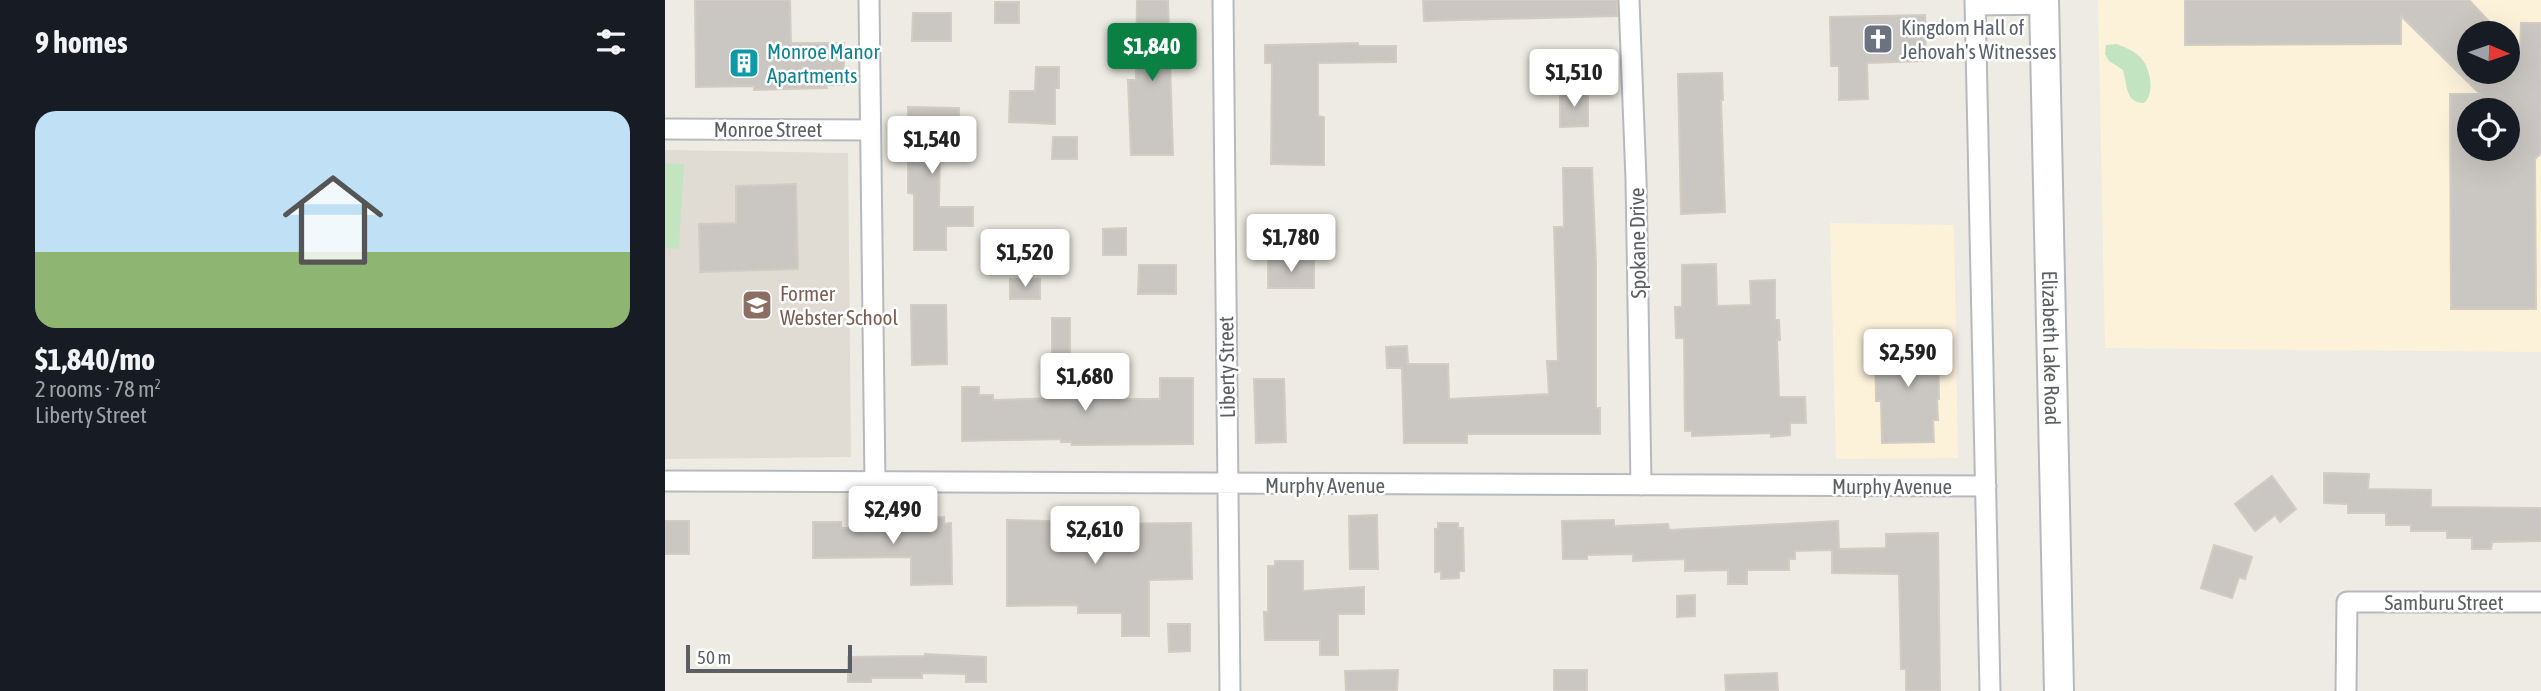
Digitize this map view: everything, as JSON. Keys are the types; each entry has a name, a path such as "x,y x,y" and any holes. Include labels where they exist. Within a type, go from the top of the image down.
{"main road":[{"name":"Elizabeth Lake Road","path":"2044,2 2059,691"}],"street":[{"path":"869,0 875,483"},
{"name":"Liberty Street","path":"1223,0 1230,691"},
{"name":"Spokane Drive","path":"1629,0 1636,193 1641,485"},
{"name":"Elizabeth Lake Road","path":"1990,691 1975,3 2044,2"},
{"name":"Monroe Street","path":"665,129 870,130"},
{"name":"Murphy Avenue","path":"665,481 1986,486"},
{"name":"Samburu Street","path":"2346,691 2347,603 2541,602"}],"shaded area":[{"path":"2098,0 2541,0 2541,352 2105,348"},
{"name":"Former Webster School","path":"665,150 848,153 851,457 665,459"},
{"path":"1830,223 1954,225 1958,458 1836,459"}],"green space":[{"path":"2117,44 2136,53 2146,65 2151,86 2144,103 2133,100 2126,87 2123,70 2109,61 2105,54 2106,45"},
{"path":"665,163 684,164 679,249 665,248"}],"building":[{"name":"Monroe Manor Apartments","path":"695,0 790,0 791,43 844,43 844,85 754,90 754,86 696,87"},
{"path":"1137,0 1168,0 1173,155 1131,155 1128,80 1136,80"},
{"path":"1423,0 1617,0 1617,16 1424,21"},
{"path":"2185,0 2469,0 2489,21 2457,21 2457,71 2401,16 2401,44 2185,45"},
{"path":"995,2 1019,2 1019,23 995,23"},
{"path":"913,13 951,13 951,41 912,41"},
{"name":"Kingdom Hall of Jehovah's Witnesses","path":"1925,15 1926,61 1867,63 1868,99 1839,100 1839,66 1831,66 1830,17"},
{"path":"2521,23 2541,23 2541,153 2535,159 2536,309 2451,309 2450,94 2480,94 2470,84 2520,84"},
{"path":"1358,43 1358,46 1396,46 1396,62 1318,63 1318,116 1324,117 1324,165 1271,164 1272,63 1265,63 1265,45"},
{"path":"1036,67 1059,67 1059,88 1055,88 1055,124 1009,122 1010,91 1035,91"},
{"path":"1722,73 1725,212 1681,214 1678,74"},
{"path":"1560,91 1588,91 1588,126 1560,127"},
{"path":"908,107 959,108 959,141 940,141 939,207 973,207 973,226 946,226 946,250 914,250 914,194 908,193"},
{"path":"1053,137 1077,137 1077,159 1052,159"},
{"path":"1563,168 1592,168 1596,263 1596,408 1600,408 1600,434 1467,434 1467,443 1404,443 1402,368 1387,368 1386,347 1407,346 1408,364 1448,364 1449,399 1549,394 1547,361 1558,361 1554,227 1564,227"},
{"path":"796,184 798,269 700,272 699,224 736,223 736,186"},
{"path":"1126,228 1126,255 1103,255 1103,229"},
{"path":"1268,259 1314,260 1314,288 1268,288"},
{"path":"1716,264 1717,306 1751,305 1750,281 1775,280 1775,320 1779,320 1780,340 1777,340 1779,397 1805,397 1806,423 1790,423 1790,435 1771,437 1771,433 1692,436 1692,431 1685,431 1684,338 1676,338 1675,307 1682,307 1682,265"},
{"path":"1139,265 1176,265 1176,294 1138,294"},
{"path":"1010,279 1040,279 1040,299 1010,299"},
{"path":"911,305 946,305 947,364 912,365"},
{"path":"1052,318 1070,318 1070,359 1052,359"},
{"path":"1938,339 1939,399 1938,420 1933,420 1934,442 1882,443 1881,401 1876,401 1875,341"},
{"path":"1064,365 1117,365 1117,399 1160,399 1160,378 1193,378 1193,444 1072,445 1071,442 1061,442 1061,439 962,441 962,387 979,387 979,395 993,395 993,400 1064,398"},
{"path":"1254,379 1284,379 1286,442 1256,443"},
{"path":"2324,473 2369,474 2368,489 2431,490 2431,507 2541,508 2541,541 2492,542 2491,549 2472,549 2472,538 2447,538 2447,531 2411,531 2411,525 2386,525 2386,513 2348,513 2348,504 2324,503"},
{"path":"2272,476 2296,509 2280,522 2275,515 2255,531 2235,504"},
{"path":"1377,515 1378,569 1350,569 1349,516"},
{"path":"944,517 944,524 951,523 952,584 911,585 911,557 813,558 813,522 841,522 841,528 879,528 879,523 914,522 914,518"},
{"path":"1007,520 1087,524 1191,523 1192,579 1149,580 1149,636 1122,636 1122,613 1078,613 1078,605 1007,606"},
{"path":"1614,520 1614,526 1668,524 1669,530 1838,521 1839,549 1886,548 1886,534 1938,533 1940,691 1906,691 1906,669 1901,669 1899,574 1832,573 1832,550 1795,551 1795,559 1789,559 1789,570 1747,570 1747,584 1728,584 1728,570 1685,571 1685,559 1633,561 1633,554 1587,555 1587,559 1563,559 1562,521"},
{"path":"665,521 689,521 689,554 665,554"},
{"path":"1438,523 1458,523 1458,528 1463,528 1464,571 1459,571 1459,578 1441,579 1441,571 1435,572 1435,529 1438,529"},
{"path":"2214,545 2252,557 2245,579 2239,577 2232,598 2201,588"},
{"path":"1275,561 1303,561 1303,591 1364,587 1364,614 1338,614 1338,655 1320,655 1320,640 1265,640 1264,612 1268,612 1268,566 1275,566"},
{"path":"1695,595 1695,616 1677,617 1677,596"},
{"path":"1168,624 1190,624 1190,651 1169,652"},
{"path":"925,654 986,657 986,682 966,682 966,674 922,673 922,678 871,678 871,682 848,682 848,657"},
{"path":"1398,670 1397,691 1346,691 1345,671"},
{"path":"1554,670 1587,670 1587,691 1554,691"},
{"path":"1777,673 1778,691 1726,691 1725,675"}],"place":[{"name":"Kingdom Hall of Jehovah's Witnesses","path":"1878,39"},
{"name":"Monroe Manor Apartments","path":"744,63"},
{"name":"Former Webster School","path":"757,305"}]}
